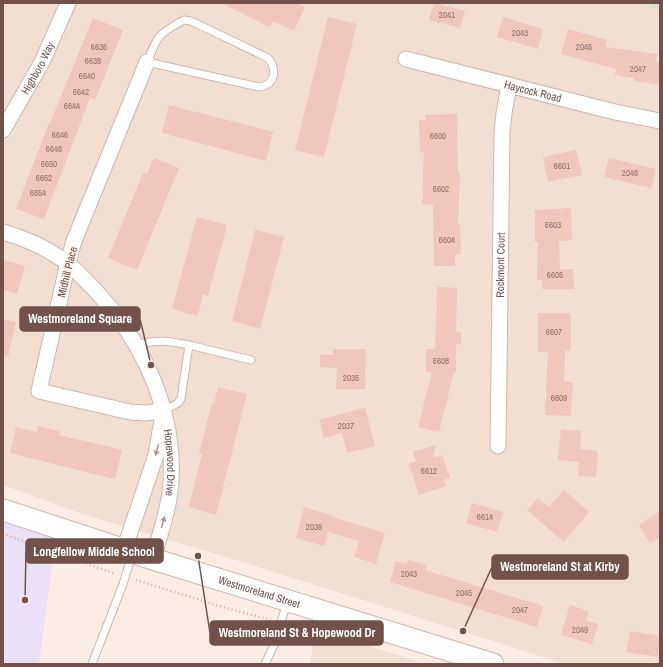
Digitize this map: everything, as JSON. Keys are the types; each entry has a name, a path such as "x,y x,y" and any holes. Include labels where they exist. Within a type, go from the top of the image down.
{"main road":[{"name":"Westmoreland Street","path":"3,510 153,559 288,600 457,658 493,664"}],"street":[{"name":"Highboro Way","path":"3,130 42,62 68,3"},
{"name":"Haycock Road","path":"406,59 615,112 660,121"},
{"name":"Midhill Place","path":"147,62 80,224 68,263 39,391 130,412 145,413 163,411"},
{"name":"Rockmont Court","path":"498,446 502,132 509,85"},
{"name":"Hopewood Drive","path":"3,232 39,246 68,263 111,308 136,345 154,380 170,440 171,479 169,501 153,559"},
{"name":"Hopewood Drive","path":"128,551 156,455 163,411"}],"lane":[{"name":"Midhill Place","path":"184,20 191,21 268,58 273,64 274,69 271,82 267,86 259,87 147,62 158,36 165,30 184,20"},
{"path":"136,345 157,340 172,341 251,360"},
{"path":"163,411 178,403 181,398 189,345"},
{"path":"92,664 125,577 128,551"},
{"path":"265,664 271,654 288,600"}],"path":[{"path":"3,534 125,577 226,608 295,627 303,626 315,629"}],"shaded area":[{"path":"3,3 635,3 660,10 660,664 565,664 252,565 82,514 3,485"},
{"path":"3,519 56,536 39,664 3,664"},
{"path":"315,629 425,664 310,664"}],"green space":[{"path":"636,3 660,3 660,10"}],"building":[{"path":"221,3 297,3 305,7 294,31 273,21 270,27"},
{"path":"434,3 465,11 460,28 429,20"},
{"path":"328,17 357,24 324,157 295,150"},
{"path":"503,17 543,29 538,49 497,37"},
{"path":"93,18 123,30 95,100 90,98 44,219 16,209 49,123"},
{"path":"568,29 607,40 605,47 657,54 656,62 660,63 660,85 634,81 634,78 615,75 616,69 561,54"},
{"path":"169,105 273,132 266,161 162,133"},
{"path":"457,114 458,173 460,173 458,224 460,224 461,254 455,255 455,266 434,266 433,205 422,204 424,152 420,153 419,120 426,120 425,115"},
{"path":"576,150 582,175 548,182 543,157"},
{"path":"154,158 179,168 137,270 108,258 143,173 147,174"},
{"path":"609,158 656,169 651,188 604,177"},
{"path":"571,208 572,240 559,241 560,269 573,269 574,289 542,289 542,280 537,280 538,242 535,242 535,210"},
{"path":"197,217 227,225 208,296 203,294 198,316 172,309"},
{"path":"255,230 284,237 260,329 232,321"},
{"path":"3,260 25,266 17,294 3,290"},
{"path":"437,287 457,288 456,332 461,332 461,345 456,344 456,372 454,372 439,432 418,427 432,372 426,372 426,349 435,349"},
{"path":"538,313 571,313 571,351 565,351 564,382 573,382 571,416 545,415 548,352 538,352"},
{"path":"3,319 16,322 8,357 3,356"},
{"path":"333,349 366,349 365,389 336,389 337,368 320,367 320,355 333,355"},
{"path":"218,387 247,394 216,515 189,507 202,454 199,453 212,403 214,404"},
{"path":"365,408 375,446 347,453 342,433 324,438 319,420"},
{"path":"38,426 60,431 59,435 122,450 115,479 10,453 16,427 37,432"},
{"path":"561,429 581,431 580,449 598,451 596,477 578,476 579,462 558,460"},
{"path":"436,445 433,458 442,455 450,478 444,480 446,486 419,495 409,464 416,461 413,452"},
{"path":"564,490 589,512 564,542 527,510 538,498 549,507"},
{"path":"472,503 503,512 497,532 466,523"},
{"path":"304,507 385,533 376,564 354,557 359,541 328,532 324,546 296,538"},
{"path":"660,511 660,537 650,543 639,525"},
{"path":"408,560 427,565 425,570 543,606 537,627 390,582 396,561 407,564"},
{"path":"570,605 589,611 586,621 598,624 592,644 561,635"},
{"path":"630,631 660,636 658,657 626,652"}],"place":[{"name":"Westmoreland Square","path":"151,365"},
{"name":"Westmoreland St & Hopewood Dr","path":"198,556"},
{"name":"Longfellow Middle School","path":"25,600"},
{"name":"Westmoreland St at Kirby","path":"463,631"}]}
